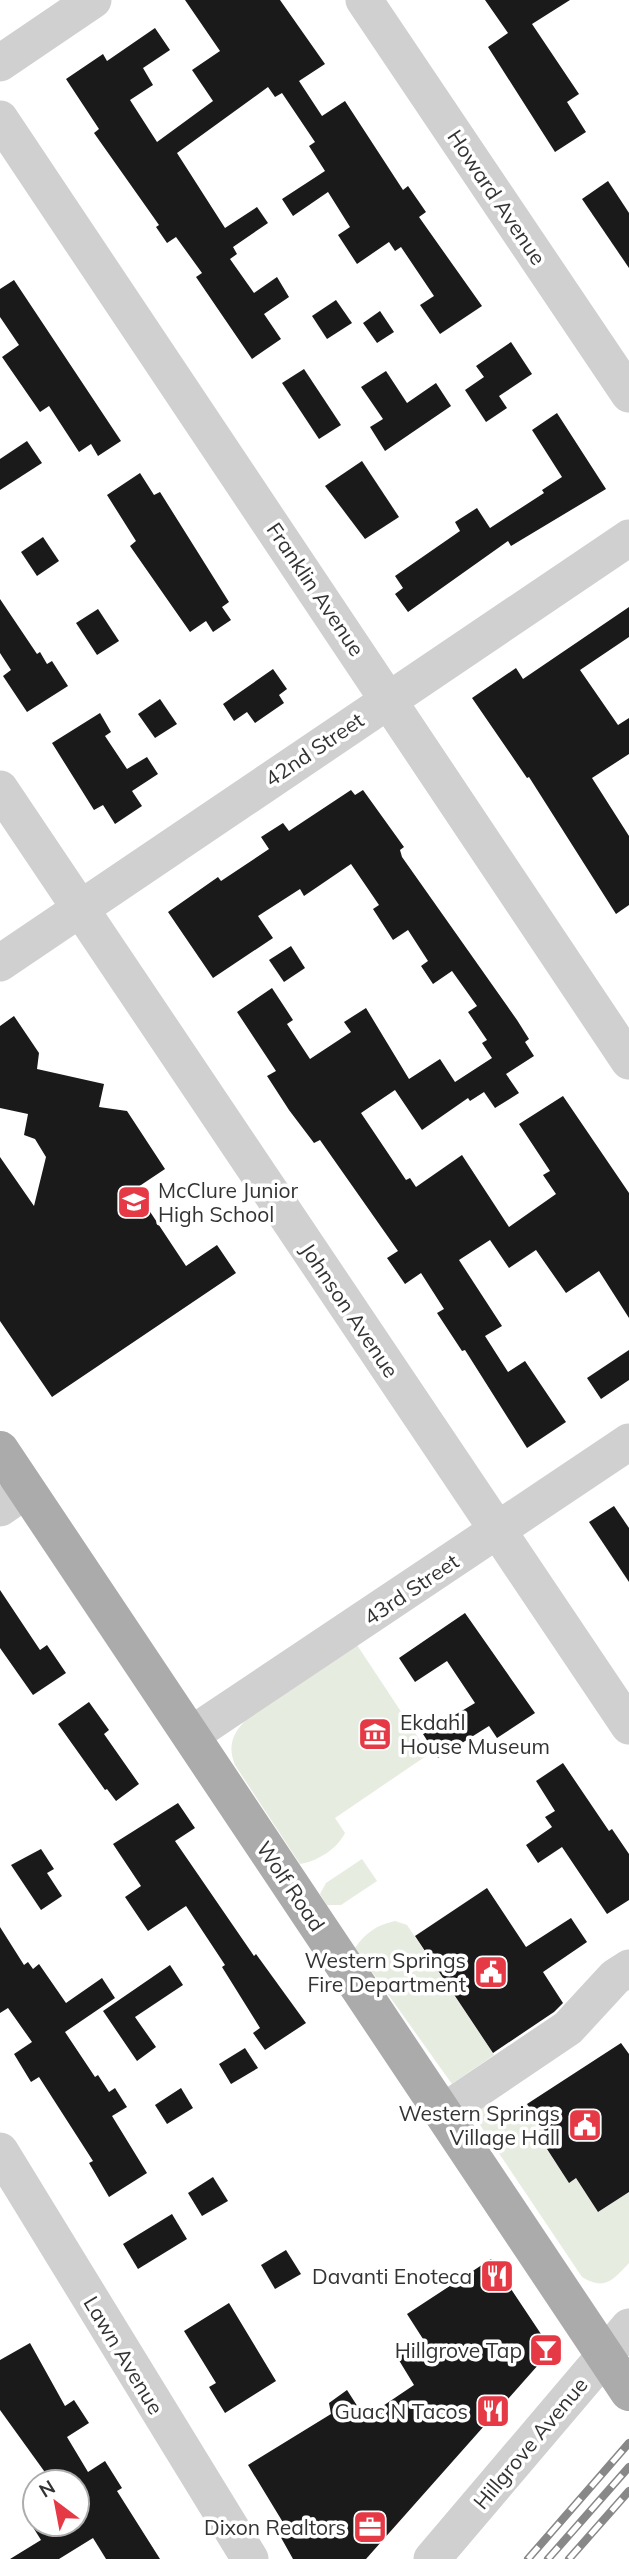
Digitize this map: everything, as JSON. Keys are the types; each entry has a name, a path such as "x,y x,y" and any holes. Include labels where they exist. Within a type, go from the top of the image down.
{"main road":[{"name":"Wolf Road","path":"0,1450 13,1499 191,1735 629,2392"}],"street":[{"path":"0,63 93,0"},
{"name":"Howard Avenue","path":"365,0 629,394"},
{"name":"Franklin Avenue","path":"0,120 389,698 629,1061"},
{"name":"42nd Street","path":"0,963 629,538"},
{"name":"Johnson Avenue","path":"0,789 629,1726"},
{"name":"43rd Street","path":"191,1735 629,1441"},
{"path":"442,2113 568,2028 615,1977 629,1968"},
{"name":"Lawn Avenue","path":"0,2151 250,2559"},
{"name":"Hillgrove Avenue","path":"432,2559 629,2327"}],"shaded area":[{"path":"357,1645 429,1754 335,1818 345,1833 342,1839 326,1853 300,1864 232,1757 234,1737 251,1715","holes":["366,1720 389,1725 385,1748 361,1743"]},
{"path":"362,1859 377,1881 341,1905 327,1905 320,1894 326,1883"},
{"path":"395,1921 407,1925 494,2055 452,2084 355,1948 372,1930"},
{"path":"480,2100 506,2118 527,2104 554,2145 547,2150 569,2182 576,2178 598,2212 629,2192 629,2263 613,2279 597,2283 582,2277 472,2113"}],"building":[{"path":"185,0 280,0 325,64 299,81 322,116 345,101 403,190 408,186 426,212 419,217 482,306 440,334 420,305 434,296 401,247 395,251 389,242 357,264 338,235 350,227 328,192 293,216 282,199 325,171 309,146 315,142 282,93 275,97 268,87 177,153 225,228 257,207 268,223 233,247 237,254 230,259 254,293 277,277 289,297 264,314 281,339 252,359 196,277 202,273 176,237 167,243 156,227 159,225 94,133 99,129 66,79 103,54 107,61 155,28 170,50 143,68 153,85 130,100 157,142 213,101 192,70 220,51"},
{"path":"485,0 570,0 532,24 579,94 567,102 586,132 555,152 488,47 508,33"},
{"path":"608,181 629,213 629,268 582,199"},
{"path":"14,280 121,441 98,456 91,444 79,452 49,406 40,412 2,357 19,345 0,317 0,289"},
{"path":"336,300 352,323 327,339 312,316"},
{"path":"380,311 394,332 377,343 363,323"},
{"path":"511,342 532,374 499,396 507,408 486,422 465,390 484,377 476,366"},
{"path":"304,369 341,425 319,439 282,383"},
{"path":"386,371 407,403 436,383 451,406 385,451 370,427 383,419 361,387"},
{"path":"557,413 606,489 511,546 508,541 408,612 395,594 403,588 395,576 460,531 455,522 477,508 490,528 544,493 542,490 562,477 532,430"},
{"path":"27,441 42,463 0,490 0,459"},
{"path":"362,461 399,517 365,539 325,486"},
{"path":"140,473 154,495 160,492 229,602 222,607 231,620 213,632 206,621 190,632 130,546 136,541 107,495"},
{"path":"43,537 59,561 37,576 21,552"},
{"path":"0,599 37,654 40,652 47,664 52,661 68,686 27,712 3,676 11,670 0,653"},
{"path":"629,607 629,637 580,670 618,725 629,718 629,754 592,778 629,836 629,905 616,914 529,777 527,778 472,698 516,668 523,679"},
{"path":"98,609 119,641 97,655 76,623"},
{"path":"273,669 287,689 279,695 284,703 255,723 247,712 234,721 223,704"},
{"path":"160,699 177,724 155,738 138,714"},
{"path":"100,713 111,732 105,736 127,769 147,757 158,774 132,791 142,806 115,824 103,805 94,810 52,743"},
{"path":"351,790 355,795 363,790 404,847 400,850 402,857 517,1020 529,1039 525,1042 534,1056 506,1074 519,1093 495,1108 484,1092 470,1101 468,1098 422,1130 395,1090 361,1113 406,1180 410,1178 416,1187 462,1155 509,1227 556,1194 543,1175 550,1171 519,1124 563,1096 629,1193 629,1318 599,1271 566,1293 536,1250 509,1268 490,1240 459,1260 502,1326 485,1336 508,1372 525,1361 566,1422 527,1448 465,1350 462,1351 437,1313 444,1309 421,1273 405,1284 387,1258 398,1251 320,1140 314,1143 289,1110 267,1076 276,1071 237,1012 272,988 293,1020 287,1024 310,1059 351,1032 344,1022 366,1008 409,1079 440,1059 455,1082 492,1058 482,1043 487,1040 468,1012 477,1006 452,971 433,984 421,966 428,961 408,930 393,940 373,909 379,905 351,864 304,896 300,889 258,916 273,938 213,978 168,912 218,877 221,881 269,849 261,837 283,823 289,831"},
{"path":"291,946 305,968 284,982 269,960"},
{"name":"McClure Junior High School","path":"14,1016 39,1053 37,1069 104,1084 99,1107 127,1111 165,1169 135,1189 186,1266 217,1245 236,1273 52,1397 0,1321 0,1157 34,1206 46,1157 35,1139 24,1135 28,1114 0,1108 0,1026"},
{"path":"629,1350 629,1380 601,1399 587,1378"},
{"path":"614,1506 629,1528 629,1582 589,1522"},
{"path":"0,1590 40,1650 47,1645 66,1673 33,1695 0,1648"},
{"path":"465,1613 535,1713 497,1738 489,1726 438,1758 423,1734 475,1703 447,1661 415,1682 399,1658"},
{"path":"89,1702 109,1730 104,1734 139,1784 116,1801 107,1789 105,1790 58,1724"},
{"name":"Ekdahl House Museum","path":"366,1719 390,1725 385,1748 361,1744"},
{"path":"563,1763 609,1831 612,1829 629,1854 629,1900 607,1914 562,1847 538,1863 526,1845 552,1827 545,1817 555,1811 536,1781"},
{"path":"178,1803 195,1828 175,1841 254,1956 256,1954 306,2023 265,2050 253,2033 260,2028 222,1967 225,1965 186,1906 148,1931 125,1897 141,1886 113,1844"},
{"path":"41,1849 54,1869 47,1873 62,1896 41,1910 11,1865"},
{"name":"Western Springs Fire Department","path":"487,1888 526,1947 571,1918 587,1942 543,1972 563,2003 493,2053 415,1936"},
{"path":"0,1927 24,1965 28,1962 33,1969 39,1964 66,2003 102,1978 115,1998 65,2032 95,2077 98,2075 109,2092 115,2088 127,2107 112,2116 147,2173 109,2197 89,2163 93,2161 39,2077 31,2082 14,2054 32,2042 8,2008 0,2013"},
{"path":"170,1965 183,1985 135,2017 156,2047 137,2061 103,2011"},
{"name":"Western Springs Village Hall","path":"621,2043 629,2054 629,2192 598,2212 576,2178 569,2183 547,2149 554,2145 527,2104"},
{"path":"245,2048 258,2068 231,2084 219,2064"},
{"path":"181,2088 193,2108 167,2124 155,2105"},
{"path":"213,2177 228,2201 202,2216 188,2193"},
{"path":"172,2214 187,2239 138,2269 123,2244"},
{"path":"286,2250 301,2274 275,2289 261,2265"},
{"path":"491,2259 543,2337 545,2354 539,2364 366,2559 293,2559 279,2534 287,2529 248,2465 331,2414 329,2403 347,2390 365,2418 414,2385 397,2357 423,2339 407,2314"},
{"path":"229,2303 276,2381 225,2413 209,2387 216,2383 184,2331"},
{"path":"30,2343 65,2406 74,2400 89,2423 67,2437 86,2468 42,2468 0,2410 0,2360"},
{"path":"105,2461 122,2488 117,2491 160,2559 106,2559 93,2538 59,2559 10,2559 41,2540 40,2538 91,2538 91,2470"}],"railway":[{"path":"528,2559 629,2443"},
{"path":"548,2559 629,2467"},
{"path":"569,2559 629,2491"}],"place":[{"name":"McClure Junior High School","path":"134,1202"},
{"name":"Ekdahl House Museum","path":"375,1734"},
{"name":"Western Springs Fire Department","path":"491,1972"},
{"name":"Western Springs Village Hall","path":"585,2125"},
{"name":"Davanti Enoteca","path":"497,2276"},
{"name":"Hillgrove Tap","path":"546,2350"},
{"name":"Guac N Tacos","path":"493,2411"},
{"name":"Dixon Realtors","path":"370,2527"}]}
